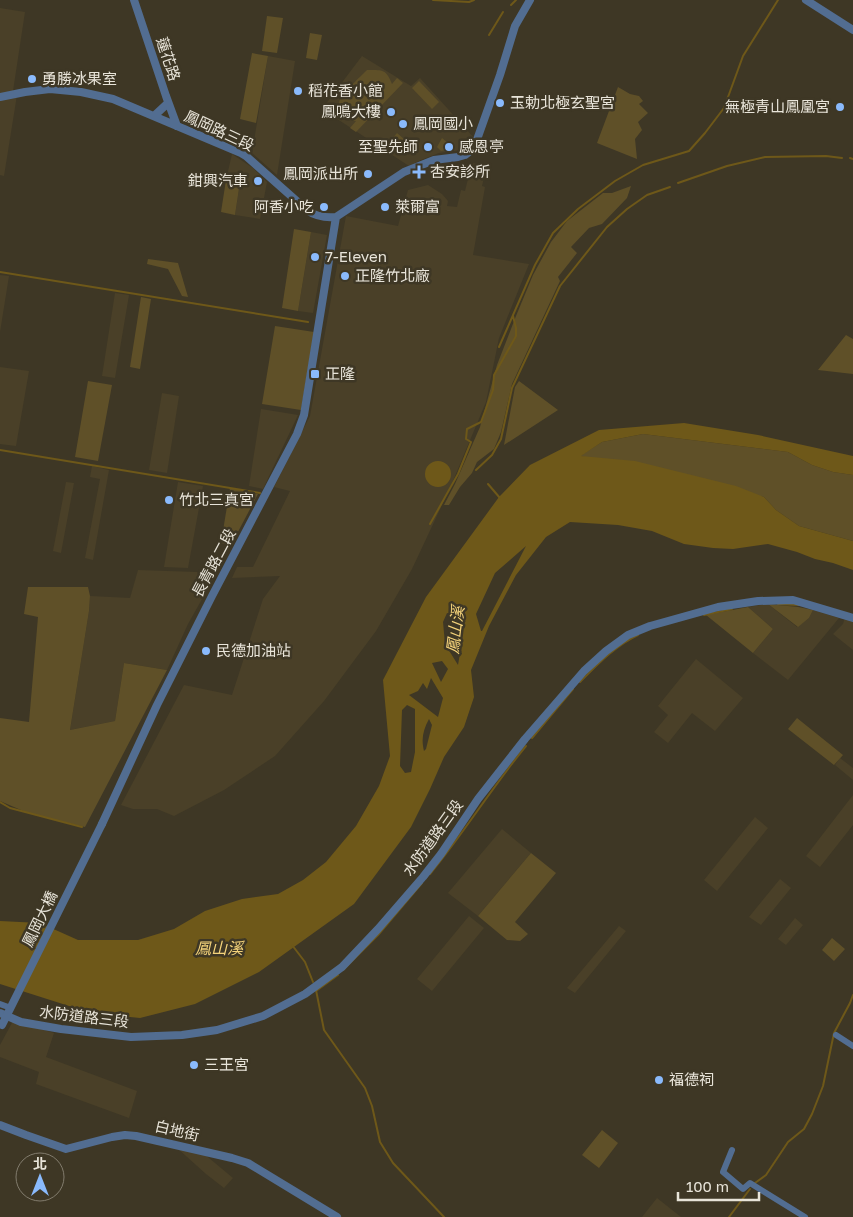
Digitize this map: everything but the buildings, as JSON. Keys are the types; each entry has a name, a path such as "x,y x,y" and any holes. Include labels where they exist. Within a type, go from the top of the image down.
{"street":[{"name":"蓮花路","path":"134,0 177,126"},
{"path":"336,217 404,172 434,160 465,155 474,148 515,26 530,0"},
{"path":"806,0 853,30"},
{"name":"鳳岡路三段","path":"0,97 50,89 81,92 112,99 246,156 308,211 325,218 336,217"},
{"path":"154,116 168,103"},
{"name":"長青路二段","path":"102,824 166,688 300,428 304,415 336,217"},
{"name":"水防道路三段","path":"3,1014 21,1022 61,1029 131,1037 182,1036 217,1030 263,1016 305,994 342,967 423,877 478,799 525,739 584,671 606,651 628,636 650,626 718,607 758,601 793,600 853,618"},
{"name":"鳳岡大橋","path":"1,1027 102,824"},
{"path":"0,1004 11,1008"},
{"path":"836,1035 853,1046"},
{"name":"白地街","path":"0,1125 66,1149 125,1135 248,1162 337,1217"},
{"path":"732,1150 723,1172 743,1189 750,1183 805,1217"}],"shaded area":[{"path":"0,8 25,12 13,91 0,94"},
{"path":"267,16 283,18 277,53 262,51"},
{"path":"310,33 322,35 317,60 306,58"},
{"path":"252,53 268,56 256,123 240,119"},
{"path":"268,56 295,61 277,175 252,153"},
{"name":"鳳岡國小","path":"362,56 411,86 420,78 475,139 471,146 461,150 439,153 409,166 322,109"},
{"path":"367,70 383,71 388,75 392,84 397,78 403,83 356,132 350,128 356,121 343,116 339,109 339,101"},
{"path":"419,81 439,102 432,109 412,88"},
{"path":"618,87 630,94 639,96 643,101 639,104 648,113 638,122 642,130 635,139 637,159 597,143"},
{"path":"17,95 4,176 0,175 0,99"},
{"path":"397,133 405,140 396,150 388,144"},
{"path":"442,138 454,148 441,151 437,147"},
{"path":"232,154 253,168 267,182 260,219 235,215 240,182 226,180"},
{"path":"472,163 487,165 482,186 485,187 473,255 529,264 499,338 486,402 450,488 412,569 376,631 324,701 275,756 224,790 174,816 157,809 133,809 121,805 184,685 232,695 263,599 280,576 232,578 237,567 253,567 290,491 274,487 310,416 346,216 398,226 408,190 428,185 442,194 448,201 447,206 457,207 461,190 465,191"},
{"path":"226,180 240,182 235,215 221,212"},
{"path":"631,186 627,198 602,224 589,228 571,247 577,253 558,277 560,281 512,384 501,432 494,449 477,462 472,473 460,487 449,505 444,505 480,427 497,365 516,316 533,275 551,242 567,221 603,193 612,193"},
{"path":"294,229 311,232 298,311 282,308"},
{"path":"311,232 327,235 313,313 298,311"},
{"path":"148,259 178,263 188,297 182,296 168,269 147,264"},
{"path":"0,275 9,276 0,332"},
{"path":"115,293 129,295 115,378 102,376"},
{"path":"141,297 151,299 140,369 130,367"},
{"path":"275,326 314,332 301,410 262,404"},
{"path":"846,335 853,339 853,374 818,370"},
{"path":"0,367 29,371 16,446 0,444"},
{"path":"88,381 112,385 98,461 75,457"},
{"path":"519,381 558,410 504,445 515,387"},
{"path":"162,393 179,396 167,473 149,470"},
{"path":"261,409 298,415 263,489 249,486"},
{"path":"643,434 788,452 812,465 833,472 853,475 853,541 799,526 776,510 764,497 580,456 602,442"},
{"path":"92,466 109,470 93,560 85,558 100,479 90,477"},
{"path":"66,482 74,483 61,553 53,551"},
{"path":"178,482 203,486 188,568 164,567"},
{"path":"230,488 258,494 231,545 221,543"},
{"path":"138,570 197,572 215,576 188,624 167,670 124,663 115,721 70,730 90,596 130,598"},
{"path":"28,587 88,587 90,596 89,611 70,730 115,721 124,663 167,670 85,827 28,813 0,801 0,718 29,722 38,617 24,614"},
{"path":"768,604 797,627 809,618 813,610 839,618 788,680 753,653 773,629 748,607"},
{"path":"768,604 813,610 809,618 798,627"},
{"path":"748,607 773,629 753,653 706,615"},
{"path":"845,617 853,620 853,650 833,634 843,624"},
{"path":"696,659 743,698 715,731 692,713 668,743 654,732 668,715 658,706"},
{"path":"797,718 843,755 834,765 788,729"},
{"path":"840,758 853,768 853,780 835,765"},
{"path":"853,795 853,825 820,867 806,856"},
{"path":"755,817 768,828 717,891 704,880"},
{"path":"502,829 531,853 478,916 448,893"},
{"path":"531,853 556,873 515,922 528,934 520,941 507,940 478,916"},
{"path":"780,879 791,888 761,925 749,917"},
{"path":"469,916 484,928 432,991 417,979"},
{"path":"795,918 803,925 786,945 778,939"},
{"path":"619,926 626,931 575,993 567,988"},
{"path":"832,938 845,949 834,961 822,950"},
{"path":"13,1021 54,1033 46,1057 137,1091 129,1118 36,1084 39,1072 0,1057 0,1045"},
{"path":"602,1130 618,1143 599,1168 582,1155"},
{"path":"176,1147 203,1153 233,1178 224,1188"},
{"path":"657,1198 681,1217 642,1217"}],"water":[{"name":"鳳山溪","path":"684,423 758,435 853,456 853,475 833,472 812,465 788,452 643,434 602,442 581,456 635,461 736,486 764,497 776,510 799,526 853,541 853,570 768,544 733,549 713,548 684,544 652,531 618,525 570,522 546,537 516,575 489,626 471,670 474,697 464,727 444,757 411,827 354,904 259,972 195,1004 140,1018 91,1013 0,984 0,921 40,923 78,940 138,940 174,929 205,911 242,899 278,894 303,880 326,862 356,826 379,786 390,756 383,680 426,597 499,497 530,465 599,430","holes":["526,546 481,631 476,614 495,573","447,613 453,614 460,633 461,645 458,665 445,644 443,622","442,661 448,669 441,682 432,663","431,678 443,698 438,717 409,695 418,691 423,683 427,689","407,705 415,709 415,752 411,772 405,773 400,766 402,710","429,719 432,725 424,751 423,735"]},
{"path":"438,461 447,465 451,474 447,483 438,487 429,483 425,474 429,465"}],"waterway":[{"path":"433,0 469,2 474,0"},
{"path":"511,5 516,0"},
{"path":"499,347 535,265 553,233 578,209 615,181 643,165 689,151 724,108 743,56 778,0"},
{"path":"489,35 503,12"},
{"path":"678,183 727,166 765,157 826,156 842,158"},
{"path":"476,470 492,455 501,439 512,388 560,286 607,227 627,209 647,195 670,187"},
{"path":"0,272 308,322"},
{"path":"430,524 458,474 471,442 466,439 467,429 481,422 493,390 494,375 516,336 513,316"},
{"path":"0,450 260,493"},
{"path":"488,484 500,498"},
{"path":"778,604 799,605"},
{"path":"704,615 732,609"},
{"path":"580,682 614,650 638,635"},
{"path":"532,738 573,689"},
{"path":"430,874 526,746"},
{"path":"0,802 10,808 82,827"},
{"path":"343,970 378,935 422,883"},
{"path":"292,945 305,962 313,982"},
{"path":"316,991 338,975"},
{"path":"316,990 324,1030 365,1088 372,1106 380,1142 393,1163 444,1217"},
{"path":"755,1183 766,1175 788,1142 804,1129 812,1114 823,1086 834,1033 853,995"},
{"path":"729,1217 750,1189"}],"place":[{"name":"勇勝冰果室","path":"32,79"},
{"name":"稻花香小館","path":"298,91"},
{"name":"玉勅北極玄聖宮","path":"500,103"},
{"name":"無極青山鳳凰宮","path":"840,107"},
{"name":"鳳鳴大樓","path":"391,112"},
{"name":"鳳岡國小","path":"403,124"},
{"name":"至聖先師","path":"428,147"},
{"name":"感恩亭","path":"449,147"},
{"name":"杏安診所","path":"419,172"},
{"name":"鳳岡派出所","path":"368,174"},
{"name":"鉗興汽車","path":"258,181"},
{"name":"阿香小吃","path":"324,207"},
{"name":"萊爾富","path":"385,207"},
{"name":"7-Eleven","path":"315,257"},
{"name":"正隆竹北廠","path":"345,276"},
{"name":"正隆","path":"315,374"},
{"name":"竹北三真宮","path":"169,500"},
{"name":"民德加油站","path":"206,651"},
{"name":"三王宮","path":"194,1065"},
{"name":"福德祠","path":"659,1080"}]}
